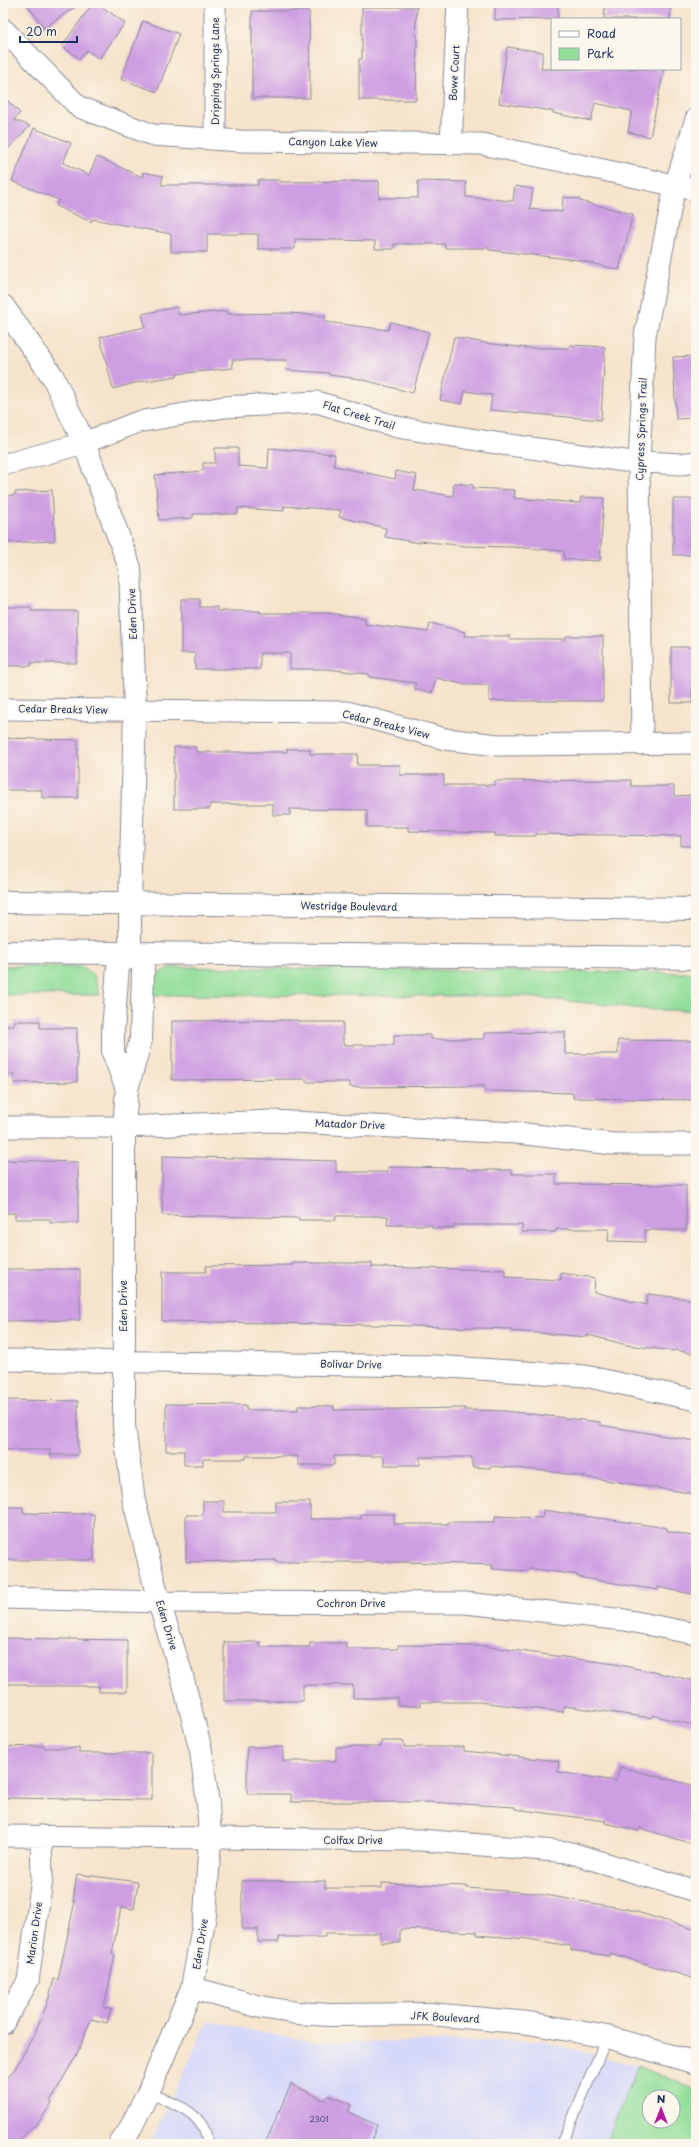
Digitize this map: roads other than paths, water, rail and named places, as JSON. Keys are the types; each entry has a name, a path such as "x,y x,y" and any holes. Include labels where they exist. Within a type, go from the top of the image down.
{"street":[{"name":"Dripping Springs Lane","path":"215,3 215,139"},
{"name":"Bowe Court","path":"451,144 458,3"},
{"name":"Canyon Lake View","path":"3,29 79,107 153,135 215,139 482,144 696,190"},
{"name":"Cypress Springs Trail","path":"642,744 639,462 644,336 675,186 696,119"},
{"name":"Eden Drive","path":"3,306 53,377 84,443 130,568 135,710 130,954 118,966 113,1031 113,1052 127,1089"},
{"name":"Flat Creek Trail","path":"3,463 11,463 84,443 138,422 224,407 318,402 397,427 502,444 639,462 681,464 696,462"},
{"name":"Cedar Breaks View","path":"3,709 347,712 445,739 498,745 696,743"},
{"name":"Westridge Boulevard","path":"3,902 696,909"},
{"path":"3,952 696,958"},
{"name":"Eden Drive","path":"120,2144 129,2131 148,2093 192,1988 205,1915 210,1839 208,1804 201,1751 182,1676 159,1602 134,1501 124,1426 124,1127 127,1089 141,1039 143,964 130,954"},
{"name":"Matador Drive","path":"3,1127 124,1127 272,1121 516,1133 613,1144 696,1144"},
{"name":"Bolivar Drive","path":"3,1360 434,1366 585,1376 696,1400"},
{"name":"Cochron Drive","path":"3,1598 159,1602 465,1602 625,1620 696,1634"},
{"name":"Colfax Drive","path":"3,1836 420,1840 568,1852 696,1891"},
{"name":"Marion Drive","path":"3,2024 28,1981 42,1879 41,1836"},
{"name":"JFK Boulevard","path":"192,1988 261,2007 297,2013 330,2015 430,2014 530,2023 607,2037 696,2063"}],"lane":[{"path":"562,2144 607,2037"},
{"path":"148,2093 174,2103 194,2115 202,2125 207,2144"}]}
